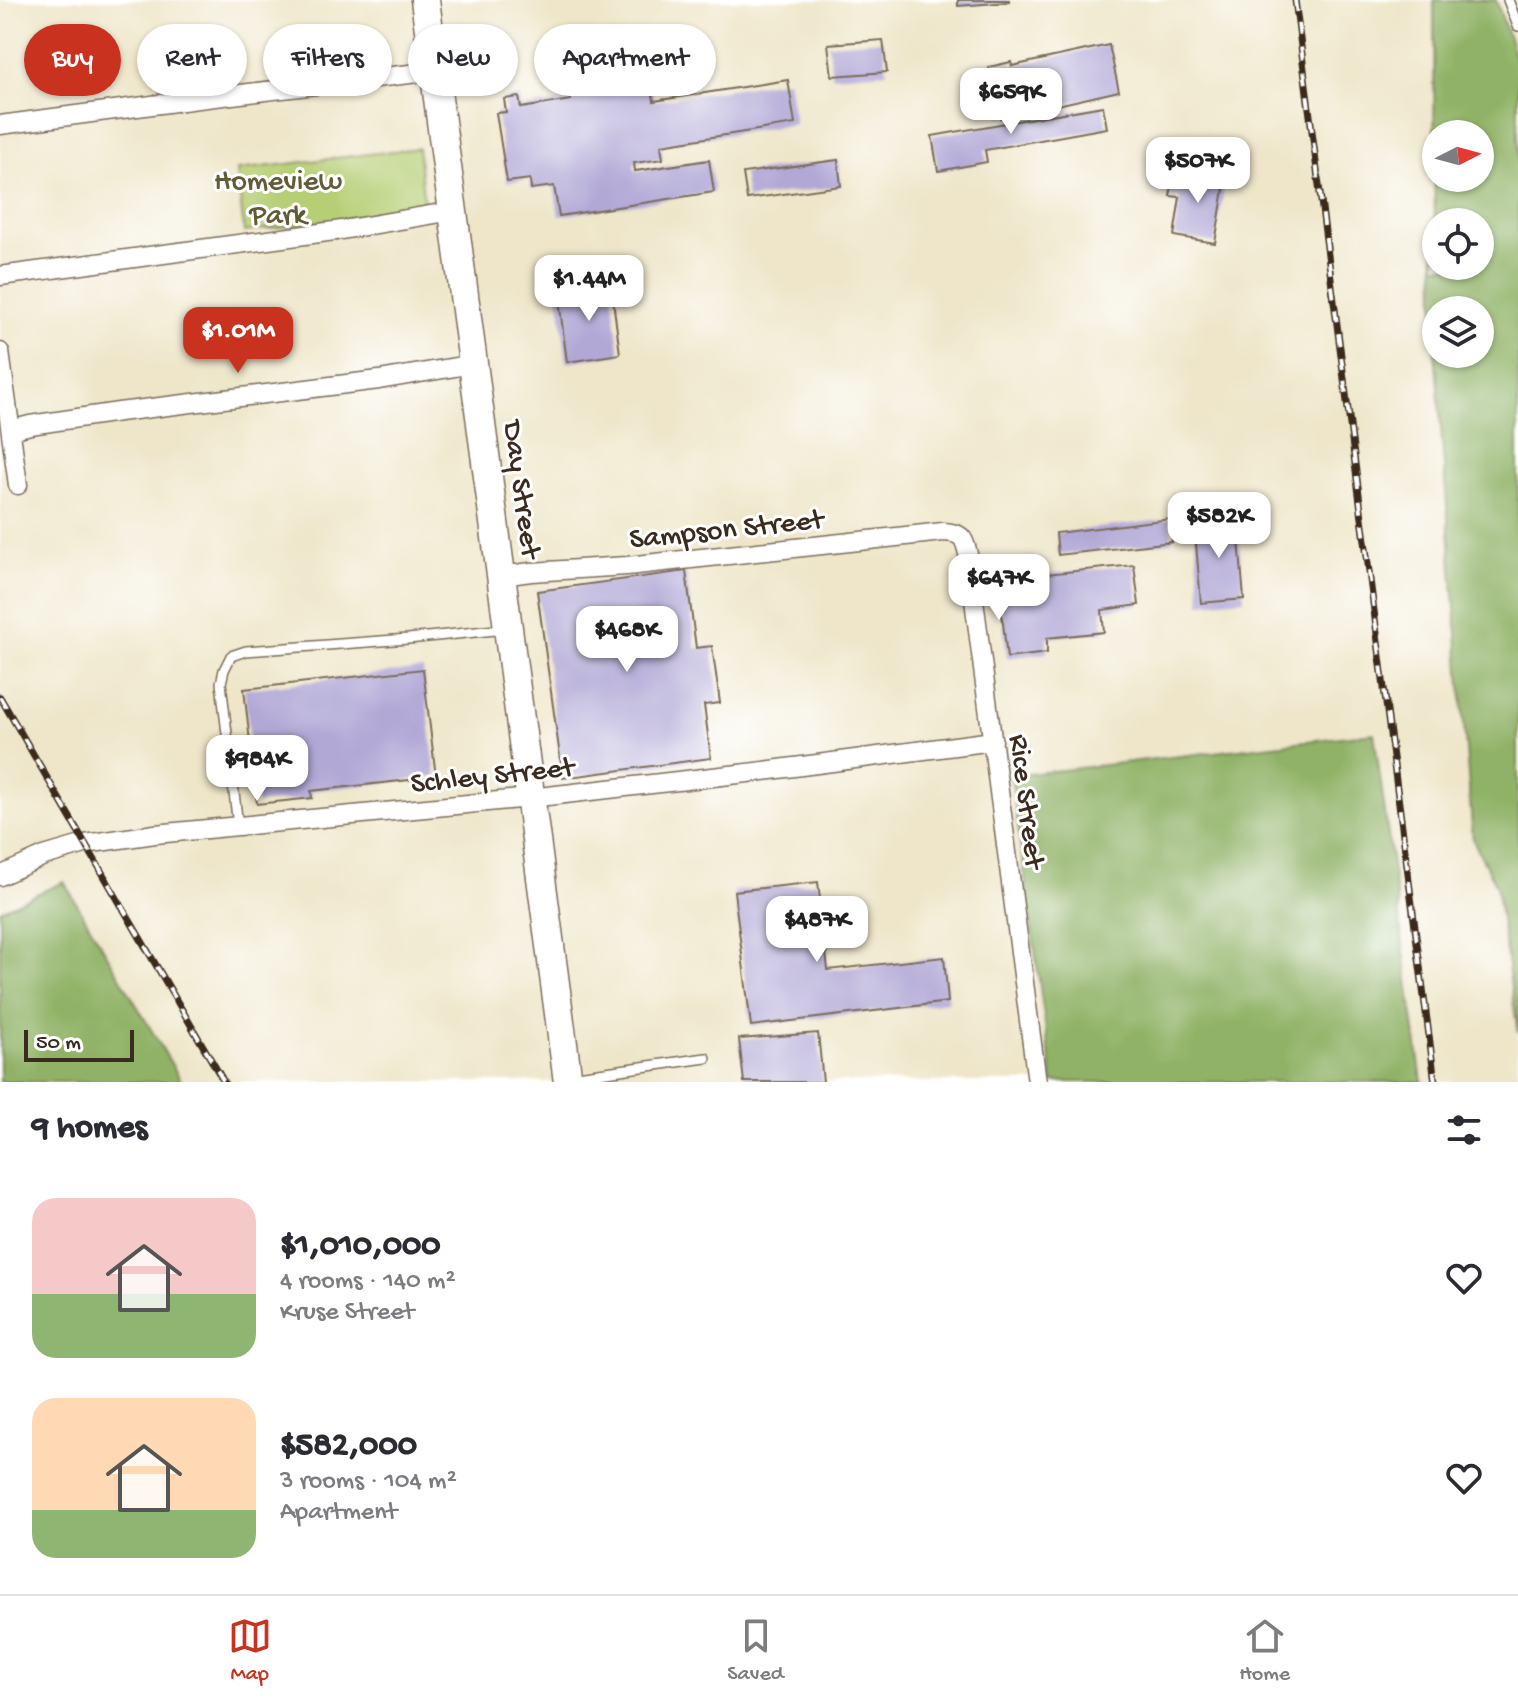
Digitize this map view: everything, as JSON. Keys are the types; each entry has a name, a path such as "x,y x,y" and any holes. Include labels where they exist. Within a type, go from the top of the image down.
{"main road":[{"name":"Day Street","path":"425,0 428,24"},
{"name":"Day Street","path":"438,96 567,1080"}],"street":[{"path":"0,125 408,76"},
{"path":"0,276 342,230 453,211"},
{"path":"0,352 18,485"},
{"path":"11,430 119,412 379,380 473,364"},
{"name":"Sampson Street","path":"501,576 956,532"},
{"name":"Rice Street","path":"956,532 965,541 968,554 1037,1082"},
{"name":"Schley Street","path":"0,876 44,856 85,844 155,834 530,798 993,741"}],"lane":[{"path":"1508,0 1518,26"},
{"path":"238,826 221,683 231,656 246,651 508,629"},
{"path":"567,1080 706,1058"}],"green space":[{"path":"1434,0 1496,0 1518,64 1518,1033 1496,886 1473,840 1436,368 1494,368 1494,296 1435,296 1435,280 1494,280 1494,208 1435,208 1435,192 1494,192 1494,120 1434,120"},
{"name":"Homeview Park","path":"418,148 424,204 393,212 244,232 237,170"},
{"path":"1374,733 1422,1082 1053,1082 1011,776"},
{"path":"64,882 182,1082 0,1082 0,910"}],"building":[{"path":"958,0 1009,0 1009,2 958,6"},
{"path":"883,40 887,72 832,76 828,44"},
{"path":"1109,45 1119,91 1000,118 989,67 1011,62 1012,66"},
{"path":"788,80 795,124 661,145 663,159 634,163 635,171 709,160 714,192 559,216 554,186 531,189 530,179 507,182 496,113 506,112 504,99 519,97 521,108 571,100 570,96 653,96 654,101 686,96 716,96 716,91"},
{"path":"1103,106 1107,128 985,150 987,162 938,171 932,136"},
{"path":"838,160 841,186 747,199 743,173"},
{"path":"1183,170 1226,177 1215,243 1174,236 1180,197 1170,196 1173,180 1181,181"},
{"path":"611,285 620,354 567,362 558,292"},
{"path":"1237,516 1244,599 1201,603 1194,520"},
{"path":"1170,519 1172,542 1058,555 1056,533"},
{"path":"1134,565 1139,605 1102,610 1104,632 1047,638 1047,653 1007,658 998,579"},
{"path":"686,571 696,648 712,646 720,703 704,705 711,758 563,778 537,591"},
{"path":"423,669 436,777 311,791 312,798 257,804 244,689"},
{"path":"818,882 828,970 944,957 948,1002 751,1026 734,891"},
{"path":"818,1033 823,1082 744,1082 739,1039"}],"railway":[{"path":"1295,0 1435,1082"},
{"path":"0,697 224,1082"}]}
